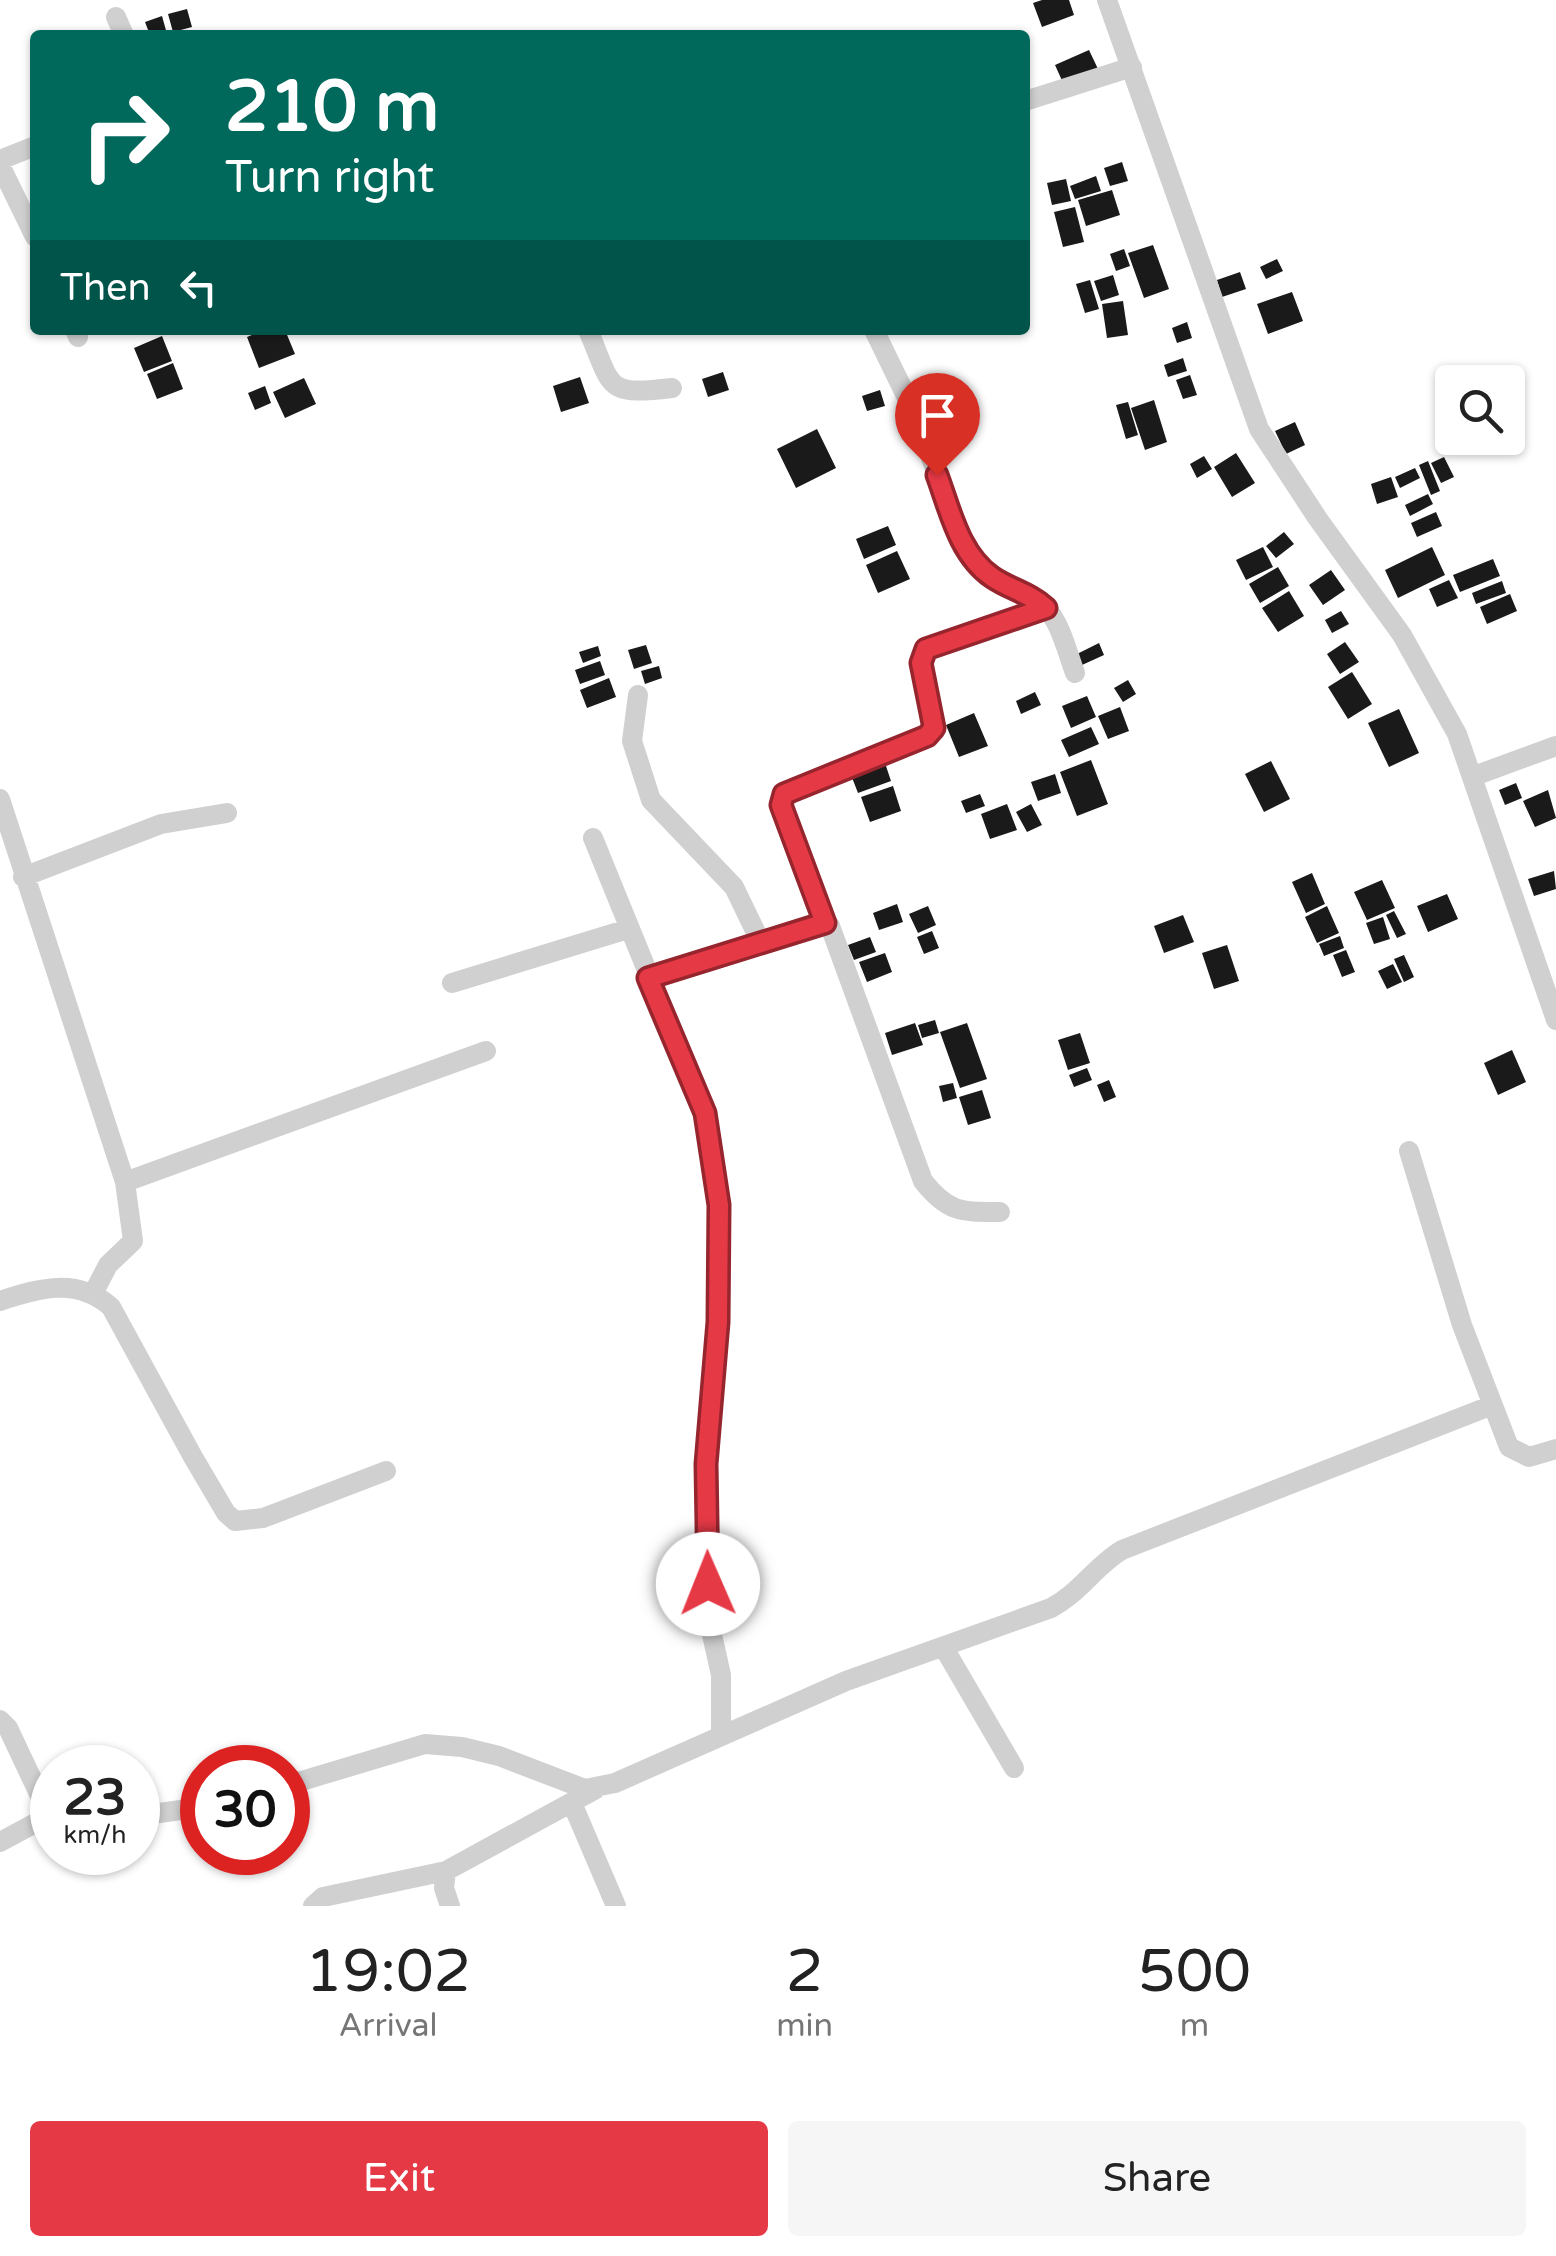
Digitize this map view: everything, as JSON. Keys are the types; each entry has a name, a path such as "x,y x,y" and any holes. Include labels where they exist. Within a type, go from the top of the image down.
{"street":[{"path":"1107,0 1259,429 1402,635 1457,734 1556,1020"},
{"path":"1030,99 1132,67"},
{"path":"30,148 0,162 30,226"},
{"path":"590,335 610,384 621,391 672,388"},
{"path":"876,335 911,406 975,564 994,579 1034,597 1046,608 1075,673"},
{"path":"1000,1212 958,1212 934,1196 923,1181 834,930 825,923 781,805 784,794 927,736 934,728 921,663 926,649 1046,608"},
{"path":"638,695 632,741 651,800 734,887 760,942"},
{"path":"1474,776 1556,746"},
{"path":"0,799 23,877 72,1009 125,1182 133,1241 108,1266 94,1292"},
{"path":"23,877 161,824 226,813"},
{"path":"593,838 705,1113 719,1205 718,1322 706,1480 709,1622 721,1675 721,1735"},
{"path":"648,978 825,923"},
{"path":"452,983 628,929"},
{"path":"125,1182 486,1051"},
{"path":"1410,1151 1490,1406 1509,1446 1517,1454 1529,1457 1556,1449"},
{"path":"0,1301 42,1287 94,1292 111,1307 193,1457 226,1513 235,1520 263,1518 386,1471"},
{"path":"314,1906 323,1897 446,1871 596,1789 846,1680 944,1648 1065,1601 1122,1550 1490,1406"},
{"path":"944,1648 1014,1768"},
{"path":"0,1720 30,1772"},
{"path":"310,1778 425,1744 499,1756 571,1784 596,1789"},
{"path":"572,1803 616,1906"},
{"path":"0,1842 30,1826"},
{"path":"446,1871 444,1888 450,1906"}],"building":[{"path":"1069,0 1074,15 1042,27 1033,3"},
{"path":"187,9 192,27 172,30 168,14"},
{"path":"162,16 166,30 148,30 145,22"},
{"path":"1089,50 1098,69 1064,85 1055,65"},
{"path":"1122,162 1128,181 1110,186 1104,168"},
{"path":"1096,176 1101,191 1075,199 1070,186"},
{"path":"1066,179 1071,201 1052,205 1047,183"},
{"path":"1112,190 1120,215 1086,226 1078,200"},
{"path":"1075,207 1084,242 1063,247 1054,212"},
{"path":"1153,245 1169,289 1144,298 1128,253"},
{"path":"1124,249 1130,266 1116,271 1110,254"},
{"path":"1277,259 1283,271 1266,279 1260,267"},
{"path":"1240,272 1246,289 1222,297 1217,280"},
{"path":"1113,275 1119,295 1101,301 1094,281"},
{"path":"1090,280 1099,309 1085,313 1076,284"},
{"path":"1292,292 1303,321 1268,334 1257,304"},
{"path":"1123,301 1128,335 1107,338 1102,304"},
{"path":"1187,322 1192,338 1177,343 1172,328"},
{"path":"287,335 295,354 259,368 247,337"},
{"path":"162,336 172,361 144,372 134,348"},
{"path":"1183,358 1187,371 1168,377 1164,365"},
{"path":"173,363 183,389 157,399 147,374"},
{"path":"723,372 729,390 708,397 702,379"},
{"path":"1190,375 1197,395 1183,399 1176,380"},
{"path":"580,377 589,403 561,412 553,386"},
{"path":"304,378 316,404 285,418 273,392"},
{"path":"265,386 271,403 255,410 248,393"},
{"path":"880,390 885,406 867,411 862,396"},
{"path":"1154,400 1167,442 1145,450 1131,408"},
{"path":"1128,402 1138,435 1126,439 1116,405"},
{"path":"1295,422 1305,445 1286,454 1275,431"},
{"path":"817,429 836,468 796,488 777,449"},
{"path":"1236,453 1255,483 1232,497 1214,467"},
{"path":"1204,456 1212,469 1197,478 1190,464"},
{"path":"1444,457 1454,477 1441,483 1431,463"},
{"path":"1428,461 1440,491 1431,495 1419,465"},
{"path":"1415,468 1420,478 1400,488 1395,477"},
{"path":"1391,477 1398,497 1377,504 1371,484"},
{"path":"1428,494 1433,504 1410,516 1405,505"},
{"path":"1436,512 1442,526 1417,537 1411,523"},
{"path":"888,526 896,545 864,559 856,539"},
{"path":"1284,532 1294,544 1276,558 1266,546"},
{"path":"1263,547 1273,567 1246,580 1236,560"},
{"path":"1432,547 1445,575 1398,598 1385,570"},
{"path":"897,551 910,579 878,593 866,565"},
{"path":"1493,559 1500,576 1460,592 1453,575"},
{"path":"1278,567 1289,586 1260,603 1249,584"},
{"path":"1331,570 1345,590 1323,605 1309,585"},
{"path":"1449,580 1458,598 1437,607 1429,589"},
{"path":"1502,581 1506,593 1476,604 1472,593"},
{"path":"1289,591 1304,616 1278,632 1262,608"},
{"path":"1510,594 1517,611 1487,624 1480,607"},
{"path":"1341,611 1349,624 1332,633 1325,620"},
{"path":"1345,642 1359,662 1340,674 1327,654"},
{"path":"1099,643 1104,655 1082,665 1077,654"},
{"path":"646,645 652,663 634,669 628,650"},
{"path":"598,646 601,656 583,663 579,652"},
{"path":"600,661 605,675 580,684 575,670"},
{"path":"659,666 662,678 645,684 641,671"},
{"path":"1352,672 1372,704 1348,719 1328,687"},
{"path":"609,678 616,697 587,708 580,690"},
{"path":"1128,680 1136,694 1123,702 1114,688"},
{"path":"1035,692 1041,705 1021,714 1016,701"},
{"path":"1087,696 1096,717 1071,728 1062,706"},
{"path":"1120,707 1129,731 1108,739 1098,716"},
{"path":"1399,709 1419,753 1389,767 1368,723"},
{"path":"974,713 988,746 959,757 946,725"},
{"path":"1091,727 1099,744 1069,757 1061,740"},
{"path":"1091,760 1108,804 1077,816 1060,772"},
{"path":"1271,761 1290,799 1264,812 1245,774"},
{"path":"885,763 891,781 858,793 851,775"},
{"path":"1055,774 1061,793 1038,801 1031,782"},
{"path":"1516,783 1522,798 1505,805 1499,790"},
{"path":"893,786 901,811 870,822 861,797"},
{"path":"1548,790 1556,818 1535,827 1523,801"},
{"path":"980,794 985,806 966,813 961,801"},
{"path":"1007,804 1017,830 990,839 981,814"},
{"path":"1031,804 1042,825 1027,832 1016,812"},
{"path":"1554,871 1556,889 1534,896 1528,879"},
{"path":"1312,873 1325,904 1306,913 1292,882"},
{"path":"1382,880 1395,908 1367,920 1354,892"},
{"path":"1447,894 1458,919 1428,932 1417,906"},
{"path":"897,904 903,922 879,930 873,913"},
{"path":"928,906 936,925 918,933 909,914"},
{"path":"1327,906 1339,933 1317,943 1305,917"},
{"path":"1394,911 1406,934 1397,938 1386,915"},
{"path":"1183,915 1194,942 1164,953 1154,926"},
{"path":"1383,917 1390,939 1374,944 1366,923"},
{"path":"932,931 939,948 924,954 917,937"},
{"path":"1340,936 1344,948 1324,956 1319,944"},
{"path":"870,937 876,952 854,960 848,945"},
{"path":"1227,945 1239,981 1214,989 1202,953"},
{"path":"1346,950 1355,972 1342,977 1333,955"},
{"path":"885,953 892,972 867,982 859,962"},
{"path":"1404,955 1414,977 1404,982 1394,959"},
{"path":"1393,964 1402,982 1387,989 1378,971"},
{"path":"935,1020 939,1033 922,1038 918,1025"},
{"path":"915,1023 923,1045 892,1055 885,1033"},
{"path":"967,1023 987,1079 960,1088 940,1032"},
{"path":"1080,1033 1090,1063 1068,1070 1058,1040"},
{"path":"1512,1050 1526,1082 1498,1095 1484,1063"},
{"path":"1087,1068 1092,1080 1074,1087 1069,1075"},
{"path":"1109,1080 1116,1097 1104,1102 1097,1085"},
{"path":"953,1083 957,1098 943,1102 939,1086"},
{"path":"982,1090 991,1118 968,1125 959,1097"}],"route":[{"path":"708,1584 706,1464 718,1322 719,1205 705,1113 648,978 818,922 825,923 804,858 781,805 784,794 927,736 934,728 921,663 926,649 1046,608 1034,597 994,579 975,564 937,475"}]}
